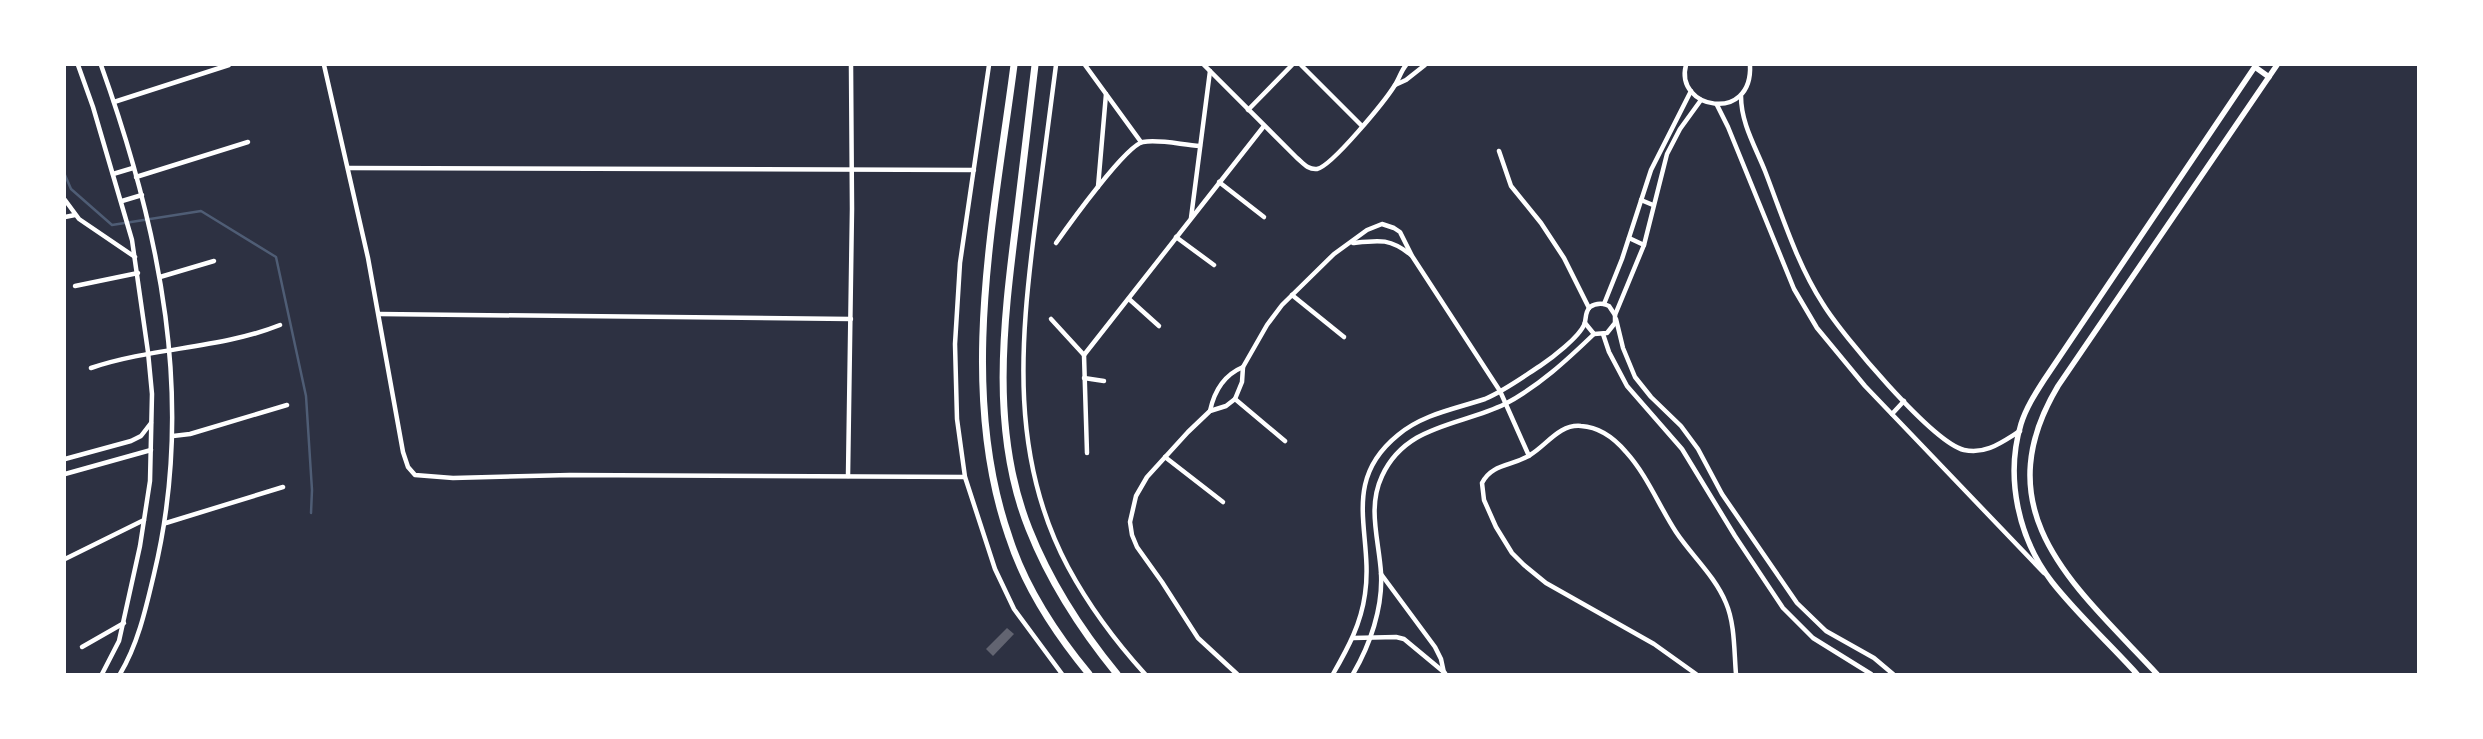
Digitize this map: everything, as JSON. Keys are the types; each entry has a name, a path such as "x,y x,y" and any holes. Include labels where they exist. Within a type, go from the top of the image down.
{"main road":[{"path":"1014,65 984,318 983,411 991,473 1009,539 1046,613 1088,674"},
{"path":"1035,65 1004,342 1004,416 1018,496 1041,557 1072,613 1117,674"}],"street":[{"path":"78,65 127,216 132,240 148,352 151,423 151,450 144,520 124,623 111,660 102,674"},
{"path":"101,65 142,195 152,235 170,349 173,436 166,523 140,626 120,674"},
{"path":"114,102 229,65"},
{"path":"324,65 349,168 379,314 403,452 412,473 422,477 444,478 570,475 965,477"},
{"path":"848,476 851,319 851,65"},
{"path":"989,65 960,263 955,344 956,419 965,477 989,553 1002,585 1024,623 1062,674"},
{"path":"1056,65 1024,326 1023,394 1027,436 1041,499 1067,565 1096,613 1145,674"},
{"path":"1085,65 1141,142"},
{"path":"1204,65 1304,164 1316,169 1334,158 1362,126 1395,85 1406,65"},
{"path":"1248,110 1292,65"},
{"path":"1302,65 1362,126"},
{"path":"1395,85 1406,80 1424,65"},
{"path":"1686,65 1686,80 1691,91 1701,100 1717,105 1730,103 1740,96 1747,87 1750,65"},
{"path":"2157,674 2076,586 2044,538 2035,514 2030,491 2029,473 2033,442 2048,403 2058,386 2277,65"},
{"path":"2051,581 2029,544 2017,506 2015,475 2020,431 2024,415 2044,380 2256,66 2269,77"},
{"path":"1191,220 1210,71"},
{"path":"1604,304 1656,158 1691,91"},
{"path":"1098,187 1106,94"},
{"path":"1740,96 1741,109 1748,132 1796,250 1815,291 1849,339 1939,437 1966,450 1991,449 2020,431"},
{"path":"1353,674 1370,638 1378,609 1381,574 1373,516 1376,492 1381,477 1395,455 1415,437 1438,426 1487,412 1506,403 1562,365 1599,334 1610,330 1644,245 1664,164 1673,142 1701,100"},
{"path":"1717,105 1728,127 1784,266 1805,309 1839,356 2137,674"},
{"path":"1087,453 1084,355 1264,126"},
{"path":"136,177 248,142"},
{"path":"1141,142 1200,146"},
{"path":"1056,243 1098,187 1141,142"},
{"path":"1499,150 1512,186 1541,223 1564,258 1590,308"},
{"path":"113,174 133,168"},
{"path":"349,168 974,170"},
{"path":"1219,182 1264,217"},
{"path":"122,200 142,195"},
{"path":"65,200 75,215 95,232 135,257"},
{"path":"1641,200 1653,205"},
{"path":"65,217 75,215"},
{"path":"1210,411 1214,396 1224,381 1243,367 1267,325 1292,295 1334,254 1372,227 1378,224 1388,225 1404,237 1412,256 1500,391 1529,456"},
{"path":"1176,237 1214,265"},
{"path":"1629,238 1644,245"},
{"path":"1352,243 1376,240 1394,243 1412,256"},
{"path":"160,278 214,261"},
{"path":"75,286 138,273"},
{"path":"1292,295 1344,337"},
{"path":"1129,299 1159,326"},
{"path":"1871,674 1814,638 1783,608 1735,536 1682,449 1627,386 1599,334 1586,323 1585,315 1594,304 1604,304 1613,310 1623,348 1635,377 1651,397 1681,426 1698,449 1722,494 1797,603 1826,631 1874,658 1893,674"},
{"path":"379,314 851,319"},
{"path":"1052,319 1084,355"},
{"path":"1333,674 1353,638 1361,617 1366,592 1366,558 1361,510 1364,489 1376,458 1397,435 1418,421 1487,398 1549,360 1586,323"},
{"path":"91,368 148,352 248,336 280,325"},
{"path":"1237,674 1198,638 1134,541 1130,522 1136,496 1147,476 1210,411 1226,406 1235,398 1242,382 1243,367"},
{"path":"1084,378 1104,381"},
{"path":"1235,398 1285,440"},
{"path":"1892,414 1904,401"},
{"path":"173,436 190,434 287,405"},
{"path":"65,459 131,441 141,436 151,423"},
{"path":"1696,674 1654,644 1546,583 1512,553 1496,527 1484,500 1482,483 1488,475 1498,468 1529,456 1564,429 1575,426 1598,430 1607,435 1625,450 1676,533 1722,592 1730,613 1736,674"},
{"path":"65,474 151,450"},
{"path":"1165,457 1223,502"},
{"path":"166,523 283,487"},
{"path":"1364,489 1376,492"},
{"path":"65,559 144,520"},
{"path":"1381,574 1435,648 1445,673"},
{"path":"82,647 124,623"},
{"path":"1353,638 1396,637 1404,639 1445,673"}],"building":[{"path":"1007,628 1014,634 993,656 986,649"}],"waterway":[{"path":"65,175 71,189 112,225 201,211 276,257 306,396 312,490 311,513"}]}
